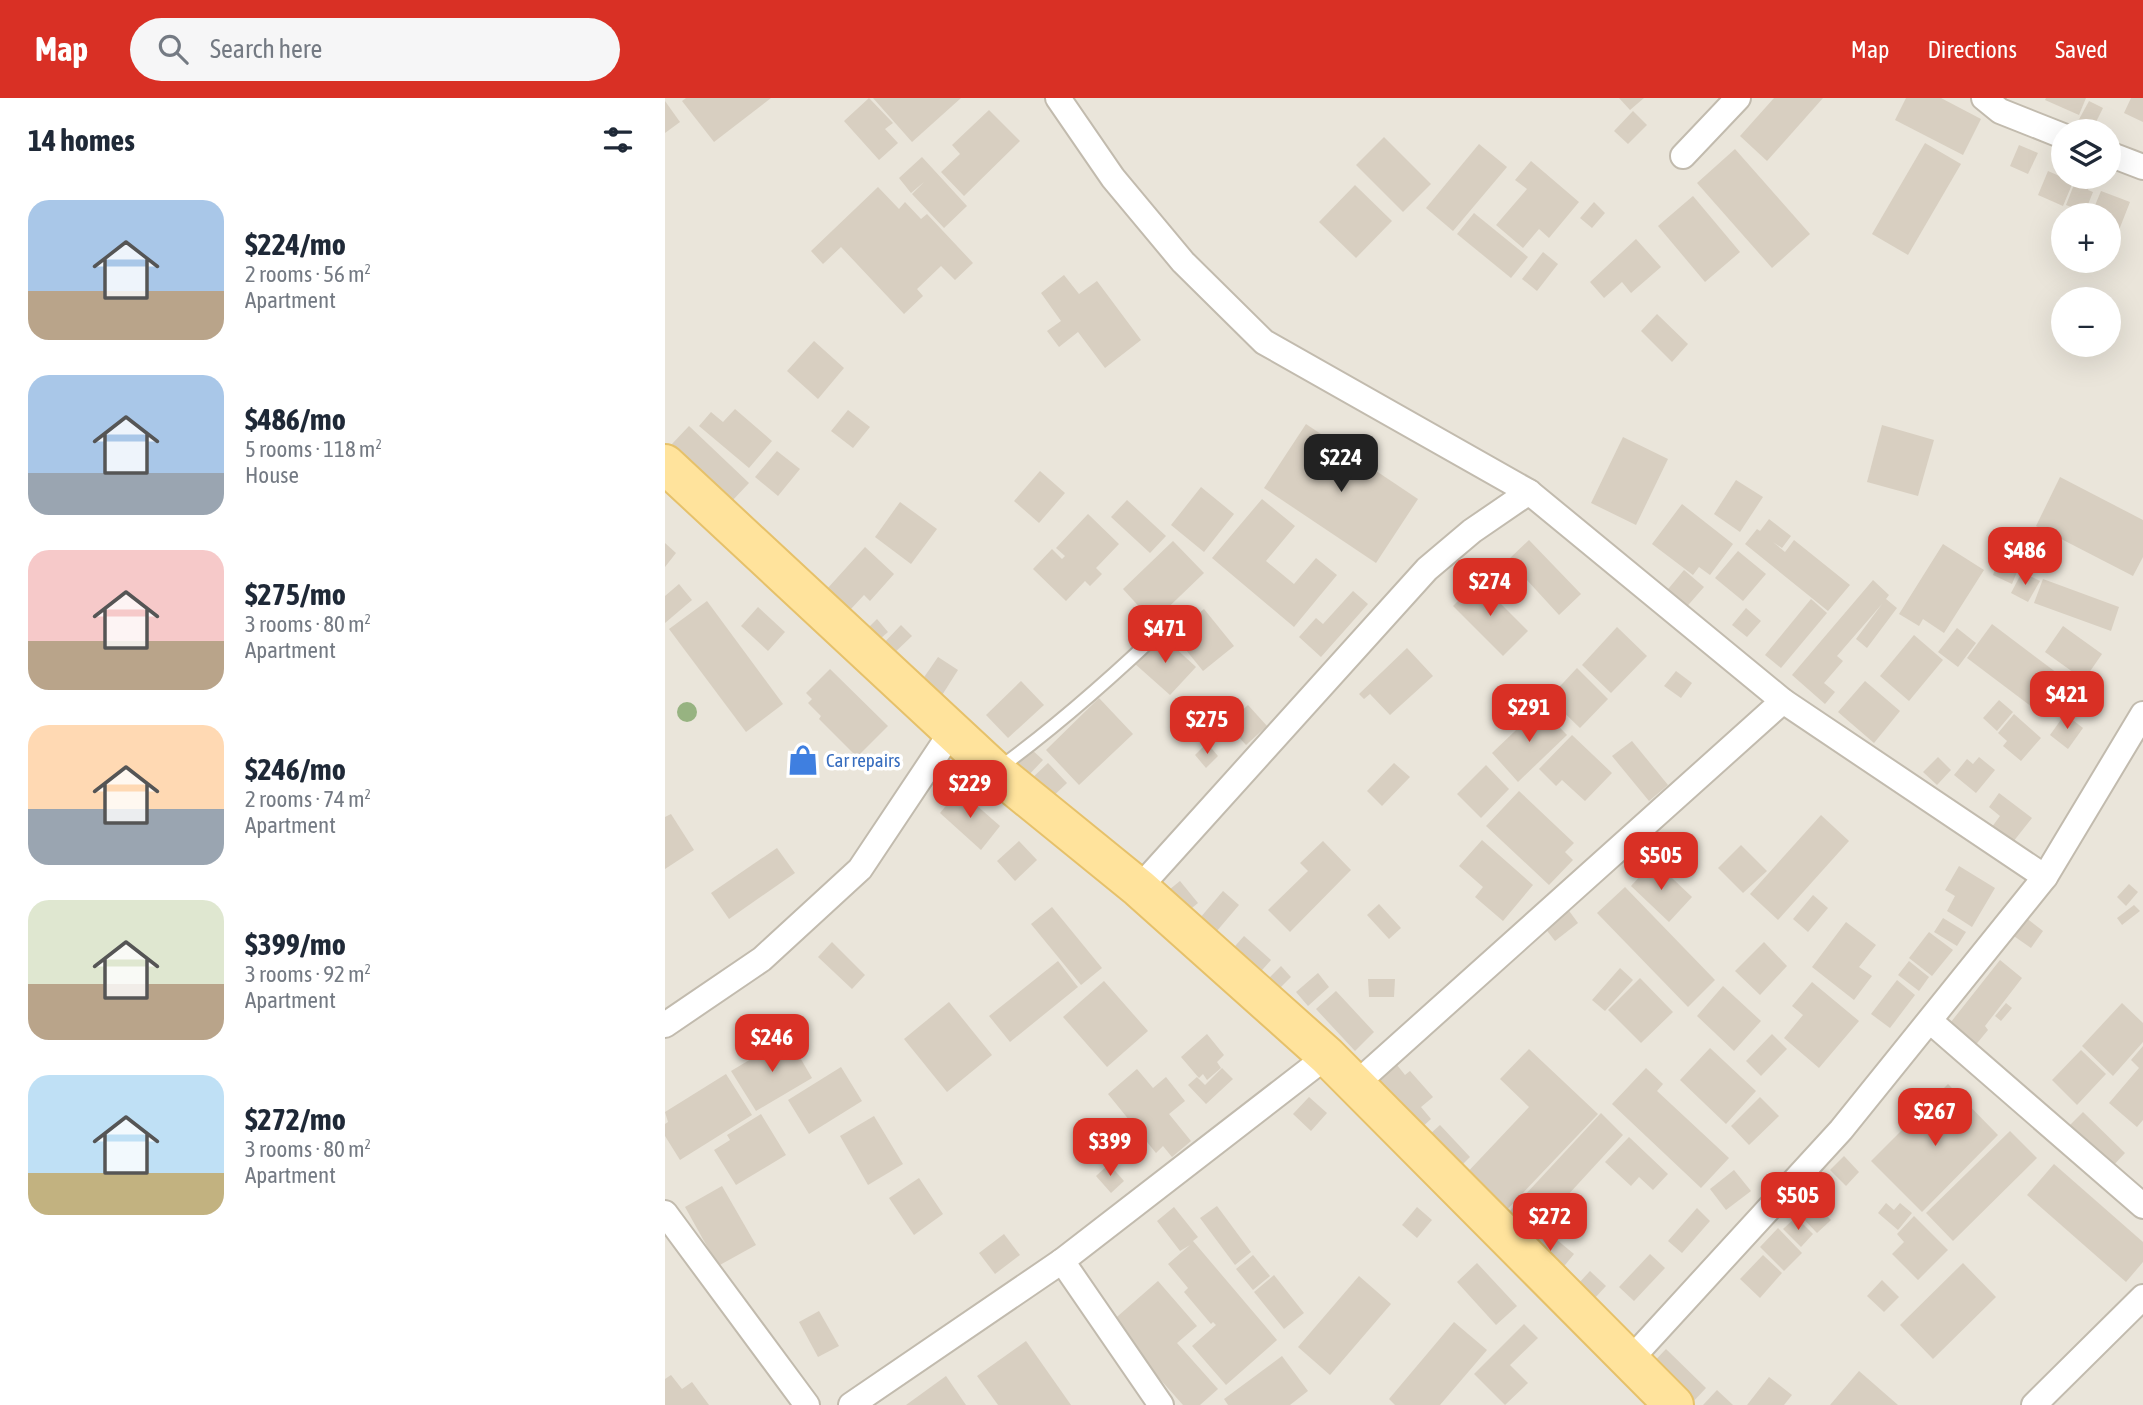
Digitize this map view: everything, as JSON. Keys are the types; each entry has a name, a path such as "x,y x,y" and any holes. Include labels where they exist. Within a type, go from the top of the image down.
{"main road":[{"path":"665,464 995,771 1139,888 1327,1056 1674,1405"}],"street":[{"path":"1058,98 1113,178 1183,262 1264,342 1529,492 1783,701 2045,877"},
{"path":"1683,156 1738,98"},
{"path":"1998,102 2051,130"},
{"path":"2121,159 2143,167"},
{"path":"1139,888 1427,569 1472,531 1529,492"},
{"path":"1356,1084 1783,701"},
{"path":"1630,1360 1841,1129 2045,877 2143,714"},
{"path":"665,1025 762,959 860,869 952,731"},
{"path":"1930,1021 2143,1206"},
{"path":"851,1405 1062,1261 1327,1056"},
{"path":"665,1213 807,1405"},
{"path":"1062,1261 1161,1405"},
{"path":"2034,1405 2143,1297"}],"lane":[{"path":"995,771 1050,731 1109,681 1174,618"}],"shaded area":[{"path":"665,98 2143,98 2143,1405 665,1405"}],"building":[{"path":"686,98 771,98 714,142 682,101"},
{"path":"869,98 893,123 885,129 898,143 879,160 844,121"},
{"path":"873,98 961,98 912,142"},
{"path":"1619,98 1644,98 1630,110"},
{"path":"1774,98 1823,98 1767,161 1740,136"},
{"path":"1906,98 1941,98 1981,119 1963,155 1895,120"},
{"path":"2086,98 2079,115 2045,100"},
{"path":"2131,98 2143,98 2143,122 2124,113"},
{"path":"665,101 680,122 665,133"},
{"path":"2089,101 2103,108 2098,119 2079,119"},
{"path":"989,110 1020,141 964,196 941,172 960,154 952,145"},
{"path":"1633,111 1647,125 1628,144 1614,131"},
{"path":"1384,137 1431,184 1403,212 1356,165"},
{"path":"1925,143 1961,164 1908,255 1872,234"},
{"path":"1479,144 1507,167 1453,231 1426,208"},
{"path":"2019,145 2038,153 2028,174 2010,166"},
{"path":"1735,149 1810,234 1772,268 1697,183"},
{"path":"922,157 967,206 944,228 912,194 924,182 911,193 899,178"},
{"path":"1531,161 1579,202 1549,238 1539,229 1523,248 1496,225 1527,189 1515,180"},
{"path":"2048,171 2051,172 2051,189 2070,189 2064,203 2056,203 2038,195"},
{"path":"1355,185 1392,221 1356,258 1319,222"},
{"path":"878,187 899,209 905,202 921,219 927,214 973,263 955,280 941,266 917,289 923,296 904,314 841,247 823,264 811,251"},
{"path":"2072,189 2088,189 2093,192 2089,203 2067,203"},
{"path":"2101,191 2130,202 2121,225 2121,203 2096,203"},
{"path":"1693,196 1740,252 1705,282 1658,226"},
{"path":"1594,202 1605,213 1592,228 1580,218"},
{"path":"1474,213 1528,257 1511,278 1457,234"},
{"path":"1636,239 1661,267 1631,293 1622,282 1604,298 1590,282"},
{"path":"1543,252 1558,264 1537,291 1522,279"},
{"path":"1064,275 1079,294 1097,281 1141,340 1105,368 1078,332 1059,347 1047,331 1061,321 1041,293"},
{"path":"1657,314 1688,344 1672,362 1641,331"},
{"path":"814,341 844,368 818,399 787,371"},
{"path":"735,409 772,441 749,468 699,426 711,412 723,422"},
{"path":"848,410 870,427 853,448 831,431"},
{"path":"1306,424 1418,499 1376,563 1264,488"},
{"path":"1882,425 1934,440 1918,496 1867,482"},
{"path":"689,426 749,483 731,502 672,444"},
{"path":"1623,437 1668,459 1636,525 1591,503"},
{"path":"777,451 800,469 778,496 755,477"},
{"path":"1040,471 1065,493 1039,523 1014,501"},
{"path":"2060,477 2143,520 2143,557 2133,576 2036,526"},
{"path":"1736,480 1763,497 1740,532 1714,514"},
{"path":"1201,487 1234,514 1204,552 1171,525"},
{"path":"1262,499 1295,526 1266,561 1294,584 1316,558 1337,575 1294,627 1212,558"},
{"path":"1127,500 1166,536 1150,553 1111,517"},
{"path":"900,502 937,529 911,564 875,537"},
{"path":"1682,504 1733,544 1710,575 1699,567 1693,575 1652,544"},
{"path":"1088,514 1119,544 1096,568 1102,574 1090,586 1085,581 1066,601 1033,569 1052,549 1062,559 1065,556 1056,548"},
{"path":"1769,519 1791,536 1782,548 1773,542 1785,552 1794,540 1850,585 1828,611 1745,544"},
{"path":"1529,540 1581,594 1559,615 1526,579 1505,599 1487,580"},
{"path":"1173,541 1204,573 1153,622 1123,589"},
{"path":"665,543 676,553 665,567"},
{"path":"1943,544 1984,570 1944,633 1923,619 1919,626 1899,614"},
{"path":"865,547 894,574 870,601 864,595 850,610 827,589"},
{"path":"1738,551 1766,574 1743,601 1715,578"},
{"path":"2002,552 2022,560 2012,584 1993,575"},
{"path":"1684,570 1704,587 1683,611 1664,594"},
{"path":"2022,572 2040,581 2028,602 2011,593"},
{"path":"2043,579 2119,607 2111,631 2034,603"},
{"path":"1873,580 1889,595 1886,599 1897,608 1867,648 1856,639 1882,604 1837,656 1843,661 1824,683 1835,692 1825,704 1792,675"},
{"path":"1478,581 1528,631 1503,656 1453,606"},
{"path":"679,584 692,600 665,623 665,596"},
{"path":"1353,591 1368,604 1321,657 1299,637 1316,618 1323,624"},
{"path":"1811,599 1827,613 1781,668 1765,655"},
{"path":"707,601 783,704 746,732 669,629"},
{"path":"758,607 785,632 768,651 741,626"},
{"path":"1746,608 1761,621 1747,637 1732,625"},
{"path":"1204,609 1234,646 1203,671 1173,634"},
{"path":"877,619 888,632 872,646 862,634"},
{"path":"1992,624 2065,679 2040,713 1967,658"},
{"path":"901,625 912,636 890,657 880,647"},
{"path":"2063,626 2102,654 2084,680 2045,652"},
{"path":"1617,627 1647,656 1611,693 1582,665"},
{"path":"1957,628 1976,643 1958,667 1938,652"},
{"path":"1160,634 1196,667 1170,695 1134,663"},
{"path":"1914,635 1943,660 1909,701 1880,676"},
{"path":"1407,648 1433,676 1390,715 1370,694 1364,699 1359,694"},
{"path":"938,657 958,670 939,700 918,686"},
{"path":"1577,668 1608,699 1580,728 1549,698"},
{"path":"830,669 888,726 857,757 819,719 821,716 808,703 812,699 806,693"},
{"path":"1676,671 1692,683 1681,698 1664,686"},
{"path":"2069,677 2093,698 2080,714 2055,693"},
{"path":"1021,681 1044,705 1008,738 986,715"},
{"path":"1865,681 1900,711 1874,743 1838,712"},
{"path":"1099,698 1133,734 1079,785 1046,750"},
{"path":"1999,700 2013,712 1997,731 1983,718"},
{"path":"1248,705 1267,726 1246,745 1227,724"},
{"path":"1540,707 1567,735 1518,782 1492,753"},
{"path":"2014,714 2041,738 2021,761 2003,746 2007,741 1998,733"},
{"path":"2065,714 2083,728 2068,749 2050,735"},
{"path":"1572,735 1612,773 1585,801 1562,780 1556,786 1539,769"},
{"path":"1632,741 1668,785 1649,801 1612,756"},
{"path":"1207,743 1218,756 1206,768 1195,755"},
{"path":"1030,748 1043,760 1025,779 1012,766"},
{"path":"1938,757 1951,770 1937,785 1923,772"},
{"path":"1979,757 1995,770 1976,793 1954,775 1967,759 1973,764"},
{"path":"1048,763 1067,783 1048,801 1029,781"},
{"path":"1394,763 1410,777 1382,806 1367,791"},
{"path":"1486,765 1509,789 1481,818 1457,794"},
{"path":"959,790 1000,826 981,850 940,813"},
{"path":"1519,791 1574,843 1565,852 1573,860 1549,885 1486,826"},
{"path":"1999,793 2032,818 2009,847 1989,831 2000,816 1989,807"},
{"path":"671,814 694,850 665,869 665,817"},
{"path":"1821,815 1849,841 1778,920 1750,894"},
{"path":"1482,840 1533,885 1503,921 1475,897 1483,887 1459,866"},
{"path":"1019,841 1037,860 1015,881 997,861"},
{"path":"1323,841 1351,870 1290,932 1268,910 1308,871 1300,863"},
{"path":"1741,845 1767,871 1743,893 1718,868"},
{"path":"777,848 795,873 729,919 711,893"},
{"path":"1654,861 1692,897 1669,922 1631,886"},
{"path":"1959,866 1995,888 1972,927 1947,911 1955,896 1945,890"},
{"path":"1180,881 1198,903 1182,916 1164,894"},
{"path":"2129,884 2138,892 2126,906 2117,897"},
{"path":"1625,887 1715,980 1688,1007 1597,913"},
{"path":"1223,891 1239,905 1216,932 1200,918"},
{"path":"1813,895 1828,908 1808,932 1793,919"},
{"path":"1379,904 1401,928 1389,939 1367,915"},
{"path":"1564,904 1578,923 1555,941 1541,923"},
{"path":"2134,905 2140,911 2122,925 2117,918"},
{"path":"1052,907 1102,968 1081,985 1031,924"},
{"path":"2021,914 2043,931 2031,948 2008,932"},
{"path":"1943,918 1966,932 1957,946 1934,932"},
{"path":"1846,922 1876,945 1859,967 1872,976 1854,1000 1812,967"},
{"path":"1929,932 1953,950 1932,976 1909,958"},
{"path":"1244,936 1271,960 1255,978 1228,954"},
{"path":"832,942 865,975 852,989 818,957"},
{"path":"1764,942 1787,966 1760,995 1735,971"},
{"path":"2000,960 2022,978 1985,1026 1988,1030 1973,1048 1947,1027"},
{"path":"1058,961 1078,987 1010,1042 989,1016"},
{"path":"1909,961 1929,977 1919,991 1898,975"},
{"path":"1281,966 1291,977 1277,991 1267,980"},
{"path":"1620,968 1633,980 1605,1011 1592,1000"},
{"path":"1318,973 1329,987 1308,1006 1296,992"},
{"path":"1640,978 1673,1012 1641,1043 1608,1010"},
{"path":"1368,979 1395,979 1394,997 1369,997"},
{"path":"1897,980 1915,995 1890,1028 1871,1014"},
{"path":"1104,981 1148,1031 1107,1067 1063,1017"},
{"path":"1812,982 1859,1021 1819,1068 1784,1038 1803,1015 1792,1006"},
{"path":"1723,986 1761,1021 1734,1051 1697,1016"},
{"path":"1336,991 1374,1032 1355,1051 1316,1009"},
{"path":"949,1002 992,1055 947,1092 904,1039"},
{"path":"2006,1003 2012,1008 2001,1021 1995,1016"},
{"path":"2122,1003 2143,1023 2143,1042 2113,1076 2082,1046"},
{"path":"1207,1034 1224,1055 1217,1062 1221,1068 1207,1080 1203,1074 1199,1078 1181,1057"},
{"path":"1772,1034 1787,1049 1761,1076 1746,1061"},
{"path":"788,1037 812,1078 756,1111 731,1071"},
{"path":"2143,1046 2143,1120 2137,1127 2109,1103 2139,1068 2131,1060"},
{"path":"1710,1048 1756,1091 1726,1124 1680,1080"},
{"path":"1529,1049 1598,1114 1502,1215 1462,1178 1529,1107 1500,1079"},
{"path":"2081,1050 2106,1074 2077,1105 2052,1080"},
{"path":"1397,1065 1405,1075 1410,1071 1433,1097 1421,1107 1431,1119 1410,1138 1378,1082"},
{"path":"841,1067 862,1101 809,1134 788,1100"},
{"path":"1222,1068 1233,1079 1206,1104 1188,1085 1197,1077 1205,1085"},
{"path":"1646,1068 1663,1084 1657,1091 1729,1158 1701,1188 1612,1104"},
{"path":"1137,1069 1153,1088 1166,1077 1185,1101 1169,1114 1191,1141 1172,1157 1163,1146 1156,1153 1108,1094"},
{"path":"726,1074 752,1115 680,1160 665,1136 665,1124 668,1122 665,1112"},
{"path":"1948,1084 1998,1135 1922,1212 1871,1161"},
{"path":"1309,1097 1327,1113 1311,1131 1293,1114"},
{"path":"1760,1097 1779,1116 1749,1145 1731,1126"},
{"path":"2083,1112 2125,1153 2110,1169 2067,1128"},
{"path":"1601,1113 1623,1135 1533,1233 1510,1211"},
{"path":"761,1114 786,1155 736,1185 714,1150 730,1140 727,1135"},
{"path":"874,1116 903,1164 868,1185 840,1136"},
{"path":"1440,1125 1470,1157 1449,1178 1418,1145"},
{"path":"2010,1131 2037,1158 1953,1241 1926,1213"},
{"path":"1629,1137 1668,1174 1653,1190 1639,1177 1631,1186 1605,1162"},
{"path":"1844,1156 1859,1172 1846,1186 1830,1170"},
{"path":"1109,1164 1124,1181 1111,1193 1096,1176"},
{"path":"2054,1164 2143,1242 2143,1262 2126,1282 2027,1195"},
{"path":"1734,1170 1751,1191 1726,1210 1710,1189"},
{"path":"919,1178 943,1214 914,1235 889,1198"},
{"path":"722,1186 756,1245 718,1266 685,1207"},
{"path":"1810,1198 1831,1220 1817,1233 1796,1211"},
{"path":"1886,1203 1894,1210 1900,1203 1912,1213 1898,1230 1878,1213"},
{"path":"1217,1206 1251,1252 1235,1265 1200,1218"},
{"path":"1174,1207 1198,1237 1193,1241 1277,1340 1226,1385 1192,1346 1216,1325 1213,1322 1211,1324 1184,1292 1188,1288 1168,1264 1190,1245 1180,1251 1157,1221"},
{"path":"1417,1207 1432,1220 1417,1238 1402,1225"},
{"path":"1697,1208 1710,1221 1682,1253 1668,1241"},
{"path":"1914,1216 1948,1250 1918,1280 1892,1254 1904,1242 1897,1234"},
{"path":"1796,1217 1813,1234 1801,1247 1783,1229"},
{"path":"1778,1228 1802,1253 1784,1271 1760,1247"},
{"path":"1545,1230 1574,1254 1556,1276 1527,1252"},
{"path":"1004,1234 1020,1255 995,1274 979,1253"},
{"path":"1650,1254 1665,1268 1634,1301 1619,1287"},
{"path":"1253,1255 1270,1276 1253,1290 1236,1269"},
{"path":"1763,1255 1782,1273 1760,1298 1740,1279"},
{"path":"1477,1263 1517,1306 1496,1325 1457,1282"},
{"path":"1963,1263 1996,1297 1933,1359 1900,1325"},
{"path":"1590,1271 1606,1286 1594,1299 1578,1284"},
{"path":"1274,1275 1304,1313 1284,1329 1254,1292"},
{"path":"1359,1276 1391,1304 1330,1375 1298,1347"},
{"path":"1882,1280 1899,1297 1884,1312 1867,1296"},
{"path":"1158,1281 1197,1326 1177,1343 1218,1389 1200,1405 1183,1405 1110,1323"},
{"path":"819,1311 839,1346 818,1357 799,1322"},
{"path":"1454,1322 1487,1350 1440,1405 1395,1405 1389,1399"},
{"path":"1524,1324 1538,1338 1510,1365 1528,1383 1505,1405 1474,1374"},
{"path":"1026,1341 1071,1405 998,1405 977,1376"},
{"path":"1666,1349 1706,1388 1690,1405 1646,1370"},
{"path":"1282,1356 1308,1391 1290,1405 1228,1405 1224,1399"},
{"path":"1859,1371 1898,1405 1830,1405"},
{"path":"671,1375 682,1389 692,1382 709,1405 665,1405 665,1379"},
{"path":"946,1376 966,1405 906,1405"},
{"path":"1769,1377 1792,1395 1784,1405 1747,1405"},
{"path":"1717,1390 1733,1405 1703,1405"}],"place":[{"name":"Car repairs","path":"803,760"}]}
